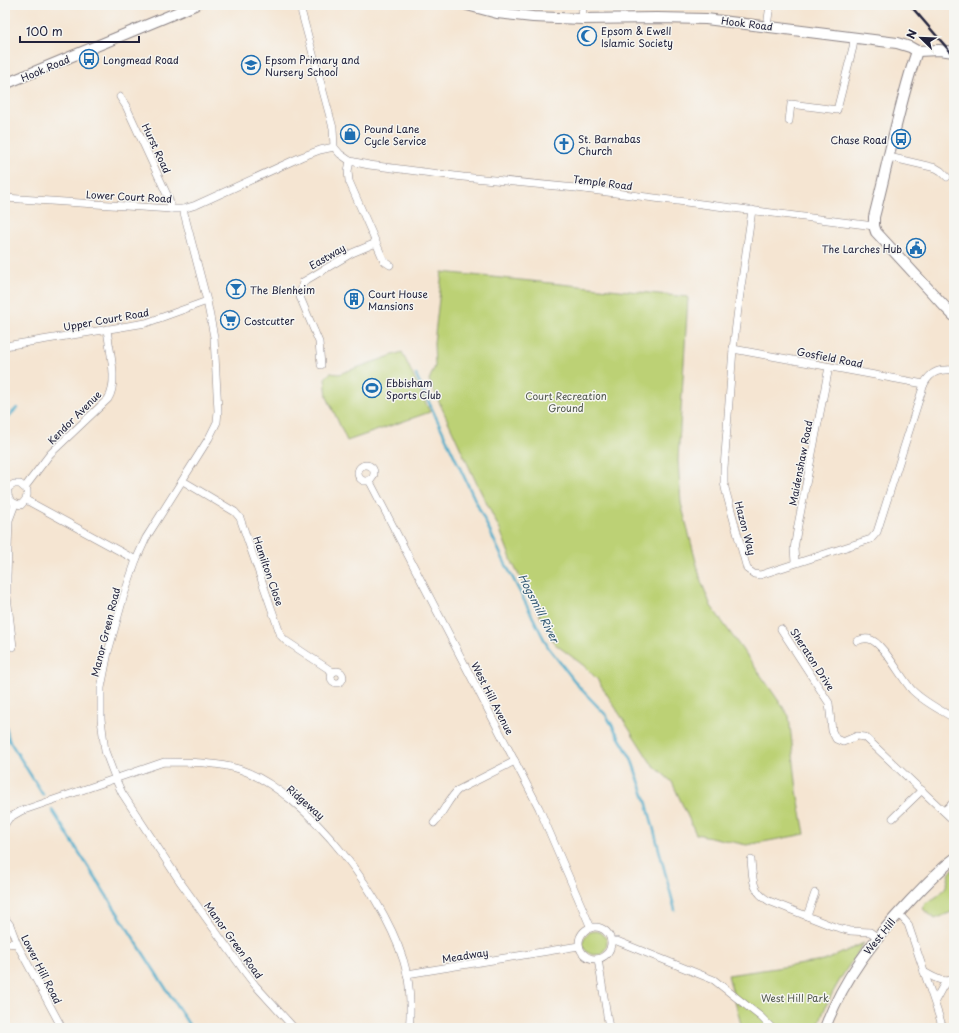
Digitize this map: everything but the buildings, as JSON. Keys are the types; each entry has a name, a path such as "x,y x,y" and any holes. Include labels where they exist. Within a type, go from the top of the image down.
{"main road":[{"name":"Hook Road","path":"5,84 195,5"},
{"name":"Hook Road","path":"467,5 515,16 582,19 706,19 897,43 910,47 918,52 939,50 954,52"},
{"path":"918,52 912,68 889,157 874,217 874,226 876,232 954,316"},
{"name":"West Hill","path":"824,1028 835,1003 850,976 877,937 933,877 954,859"}],"street":[{"path":"302,5 301,10 333,128 334,147 350,161 348,171 349,181 384,260 390,265"},
{"path":"582,19 583,5"},
{"path":"767,26 770,5"},
{"path":"788,121 791,104 837,110 854,37"},
{"name":"Hurst Road","path":"120,97 126,106 170,198 171,209"},
{"name":"Lower Court Road","path":"5,198 183,209 196,205 300,157 334,147"},
{"path":"889,157 936,168 942,171 947,177"},
{"name":"Temple Road","path":"350,161 455,176 576,188 874,226"},
{"name":"Manor Green Road","path":"183,209 207,301 214,337 218,411 217,422 210,438 146,538 136,560 124,595 110,645 101,688 101,719 105,751 122,793 181,883 255,985 294,1028"},
{"name":"Hazon Way","path":"752,210 738,301 733,349 724,483 743,555 748,569 754,574 760,575 795,562 871,539 877,532 924,384 927,378 938,370 954,370"},
{"name":"Eastway","path":"321,365 319,342 300,297 303,282 352,253 376,243"},
{"name":"Upper Court Road","path":"5,346 146,323 207,301"},
{"name":"Kendor Avenue","path":"25,487 50,454 108,399 113,386 113,378 107,329"},
{"name":"Gosfield Road","path":"733,349 924,384"},
{"name":"Maidenshaw Road","path":"795,562 794,549 798,525 829,367"},
{"name":"West Hill Avenue","path":"370,480 544,818 591,928"},
{"name":"Hamilton Close","path":"183,481 235,512 240,518 281,636 286,641 333,672"},
{"path":"14,484 20,484 25,487 28,490 28,495 26,500 21,505 10,501 7,495 8,488 14,484"},
{"path":"26,500 136,560"},
{"path":"13,647 7,596 7,576 10,520 15,504"},
{"name":"Sheraton Drive","path":"781,629 829,703 832,731 836,739 843,742 857,736 866,737 922,790"},
{"path":"857,641 864,638 876,642 913,691 954,718"},
{"path":"434,823 458,790 515,761"},
{"name":"Ridgeway","path":"5,824 9,818 21,811 116,780 164,762 213,764 239,769 264,781 286,796 326,833 363,880 385,918 397,942 407,974"},
{"path":"893,818 922,790 954,821"},
{"path":"944,811 954,802"},
{"path":"751,860 753,880 757,892 769,901 832,926 850,931 870,932 877,937"},
{"path":"806,916 816,893"},
{"path":"898,914 908,924 944,1028"},
{"name":"Lower Hill Road","path":"5,918 10,925 17,944 62,1028"},
{"path":"591,928 601,928 606,931 611,940 610,950 603,958 593,959 584,955 579,946 580,937 586,930 591,928"},
{"path":"611,940 617,940 714,980 772,1028"},
{"path":"5,944 17,944"},
{"name":"Meadway","path":"407,974 579,946"},
{"path":"598,959 609,1028"},
{"path":"924,972 942,981 952,980"},
{"path":"407,974 410,1028"},
{"path":"935,1001 943,986 952,980"}],"green space":[{"name":"Court Recreation Ground","path":"442,272 688,297 678,460 681,503 701,581 711,606 789,716 797,791 805,834 747,845 696,834 672,782 651,763 597,679 583,665 555,644 513,564 500,530 429,380 435,366 434,343"},
{"name":"Ebbisham Sports Club","path":"402,352 430,412 347,441 327,397 325,378 330,373 339,374"},
{"path":"954,868 954,911 935,919 923,909 925,903 940,894 946,886"},
{"path":"595,931 600,932 606,938 606,948 600,954 595,955 590,954 584,948 583,943 584,938 590,932"},
{"name":"West Hill Park","path":"864,943 838,984 817,1028 742,1028 728,975 824,961"}],"waterway":[{"name":"Hogsmill River","path":"416,375 502,557 548,647 580,688 606,715 631,758 647,804 675,910"},
{"path":"5,420 17,408"},
{"path":"5,723 9,740 43,795"},
{"path":"52,810 191,1028"}],"railway":[{"path":"910,5 954,56"}],"place":[{"name":"Epsom & Ewell Islamic Society","path":"587,36"},
{"name":"Longmead Road","path":"89,59"},
{"name":"Epsom Primary and Nursery School","path":"251,65"},
{"name":"Pound Lane Cycle Service","path":"350,134"},
{"name":"Chase Road","path":"901,139"},
{"name":"St. Barnabas Church","path":"564,144"},
{"name":"The Larches Hub","path":"916,248"},
{"name":"The Blenheim","path":"236,289"},
{"name":"Court House Mansions","path":"354,299"},
{"name":"Costcutter","path":"230,320"},
{"name":"Ebbisham Sports Club","path":"372,388"}]}
